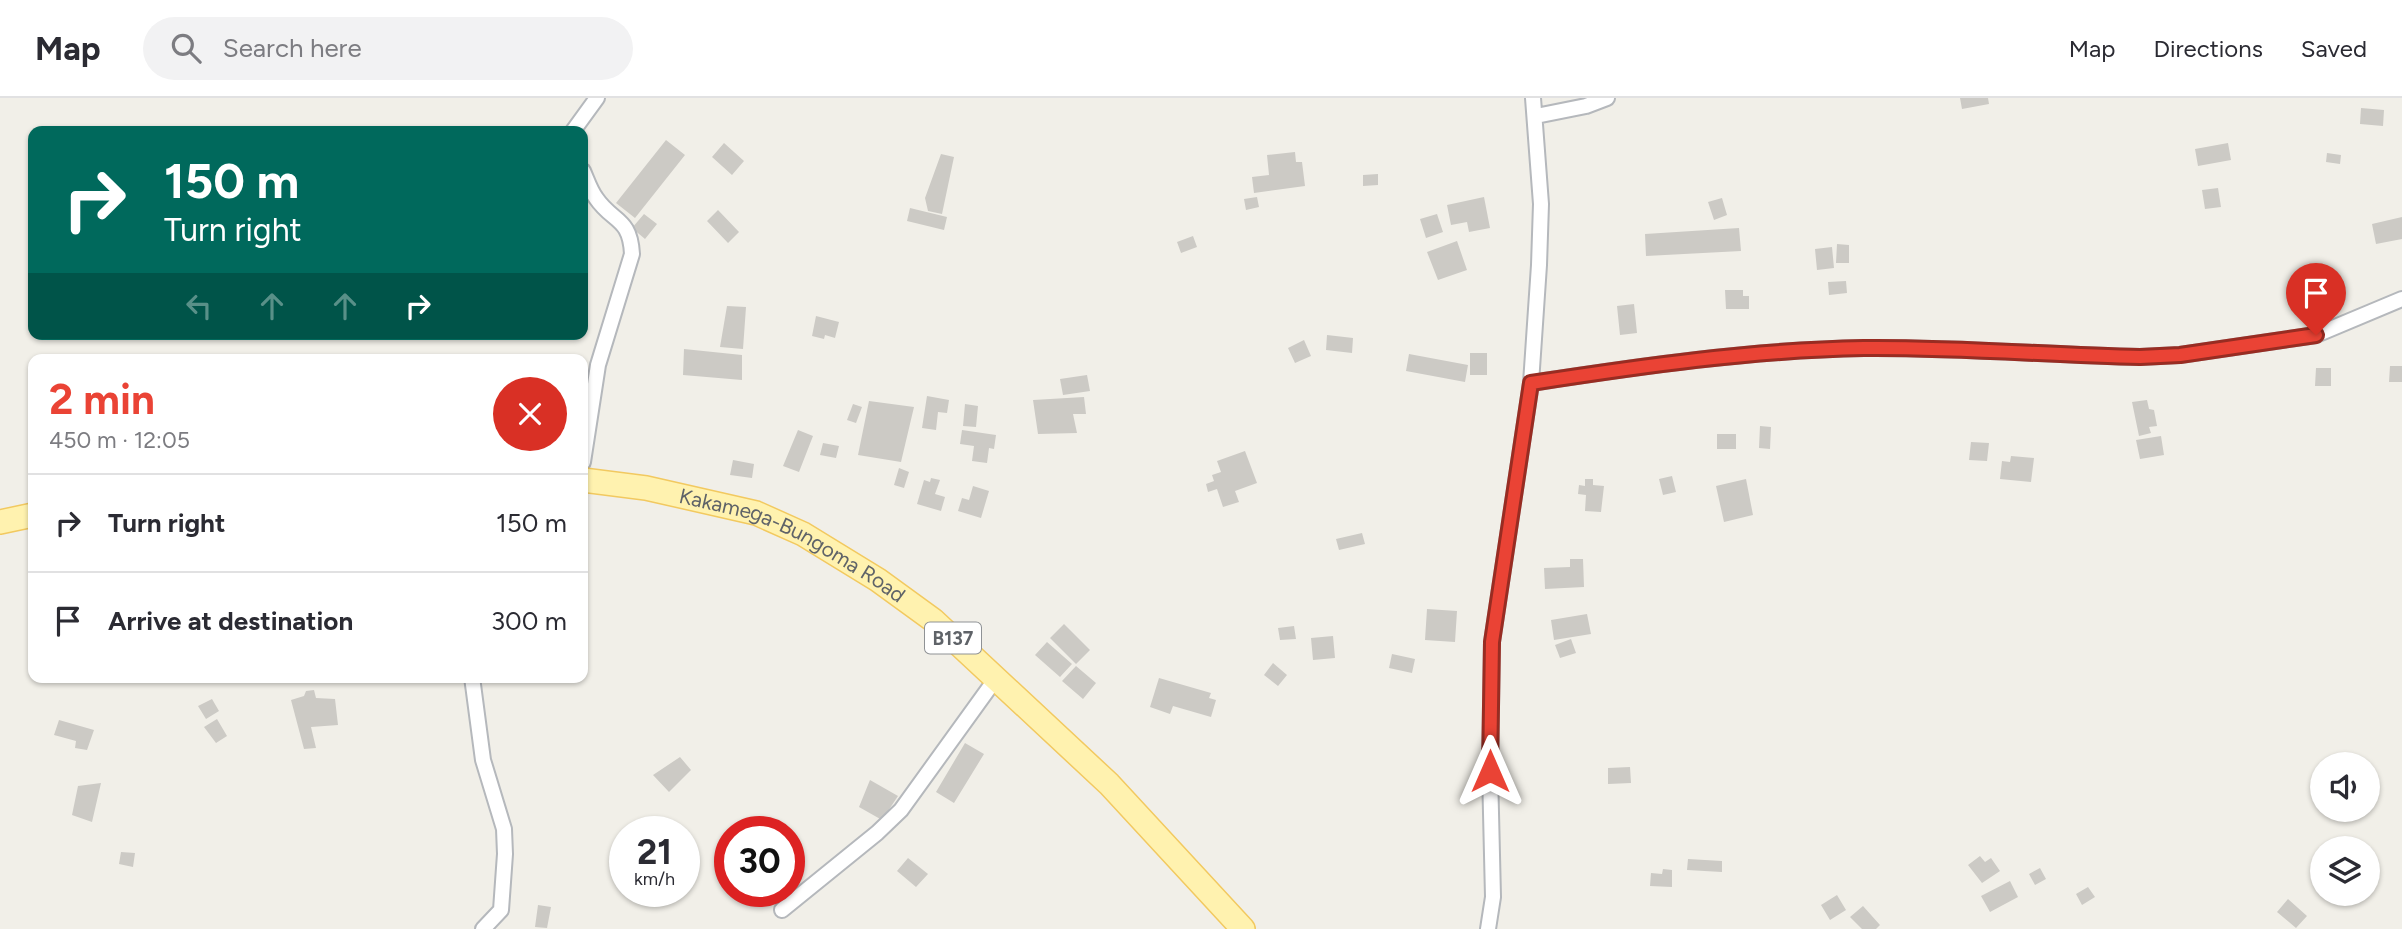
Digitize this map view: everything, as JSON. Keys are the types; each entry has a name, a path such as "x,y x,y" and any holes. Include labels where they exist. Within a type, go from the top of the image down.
{"main road":[{"name":"Kakamega-Bungoma Road","path":"588,481 646,488 756,513 803,534 878,580 933,620 1109,783 1243,929"},
{"path":"0,522 28,516"}],"street":[{"path":"577,126 597,98"},
{"path":"1488,929 1493,897 1490,771 1492,642 1531,383 1541,204 1533,98"},
{"path":"1536,116 1586,106 1607,98"},
{"path":"588,182 595,197 626,227 632,254 598,365 588,430"},
{"path":"1531,383 1632,367 1741,355 1865,348 2140,357 2180,355 2316,335 2402,299"},
{"path":"782,910 877,833 901,810 997,677"},
{"path":"473,683 483,760 504,829 505,866 500,910 483,929"}],"building":[{"path":"1960,98 1988,98 1989,104 1962,109"},
{"path":"2361,108 2384,110 2383,126 2360,124"},
{"path":"666,140 685,155 635,218 616,203"},
{"path":"724,143 744,161 732,175 712,157"},
{"path":"2228,143 2231,160 2198,166 2195,149"},
{"path":"1295,152 1296,162 1302,162 1305,186 1254,193 1252,177 1269,175 1267,155"},
{"path":"2327,153 2341,155 2340,164 2326,162"},
{"path":"941,154 954,157 942,214 928,211 925,198"},
{"path":"1378,174 1378,185 1363,186 1363,175"},
{"path":"2218,188 2221,207 2205,209 2202,190"},
{"path":"1257,197 1259,207 1246,210 1244,199"},
{"path":"1484,197 1490,228 1469,232 1467,222 1451,225 1447,205"},
{"path":"1722,198 1727,215 1714,220 1708,202"},
{"path":"910,208 947,217 944,230 907,221"},
{"path":"718,210 739,232 728,243 707,221"},
{"path":"644,214 657,224 645,239 632,228"},
{"path":"1437,214 1443,232 1426,238 1420,219"},
{"path":"2402,217 2402,239 2376,244 2372,224"},
{"path":"1739,228 1741,251 1646,256 1645,234"},
{"path":"1193,236 1197,247 1181,253 1177,242"},
{"path":"1457,241 1467,270 1438,280 1427,252"},
{"path":"1837,244 1849,245 1849,263 1836,263"},
{"path":"1832,247 1834,268 1817,270 1815,249"},
{"path":"1846,281 1847,293 1829,295 1828,282"},
{"path":"1725,290 1743,290 1743,296 1749,296 1749,309 1726,309"},
{"path":"2337,293 2337,303 2319,304 2318,294"},
{"path":"1634,304 1637,333 1620,335 1617,306"},
{"path":"727,306 746,307 743,349 720,347"},
{"path":"816,316 839,322 835,338 825,335 824,339 812,336"},
{"path":"1327,335 1353,338 1352,353 1326,350"},
{"path":"1304,340 1311,356 1295,363 1288,348"},
{"path":"684,349 742,355 742,380 683,375"},
{"path":"1470,353 1487,353 1487,375 1470,375"},
{"path":"1409,354 1468,365 1465,382 1406,371"},
{"path":"2390,366 2402,366 2402,382 2389,382"},
{"path":"2316,368 2331,368 2331,386 2315,386"},
{"path":"1087,375 1090,391 1063,395 1060,379"},
{"path":"927,396 949,400 947,413 938,412 936,430 922,428"},
{"path":"1084,397 1086,414 1073,414 1077,433 1038,434 1033,400"},
{"path":"2147,400 2149,409 2154,410 2157,426 2149,427 2151,433 2139,436 2132,402"},
{"path":"869,401 914,407 901,462 858,455"},
{"path":"853,404 862,407 856,423 847,420"},
{"path":"965,404 978,406 976,427 963,426"},
{"path":"1760,426 1771,427 1770,449 1759,448"},
{"path":"798,430 813,436 799,472 783,466"},
{"path":"962,430 996,435 994,449 989,448 987,463 972,461 974,446 960,444"},
{"path":"1717,434 1736,434 1736,449 1717,449"},
{"path":"2161,436 2164,455 2140,459 2136,440"},
{"path":"1971,442 1989,443 1987,461 1969,460"},
{"path":"823,443 839,446 836,458 820,455"},
{"path":"1245,451 1257,483 1235,491 1239,502 1223,507 1217,489 1208,492 1206,484 1214,481 1212,475 1221,472 1217,461"},
{"path":"2011,456 2034,458 2031,482 2000,479 2002,461 2010,462"},
{"path":"733,460 754,464 752,478 730,475"},
{"path":"899,468 909,472 904,488 894,485"},
{"path":"1672,476 1676,492 1663,495 1659,479"},
{"path":"931,478 940,480 935,494 945,497 941,511 917,504 924,480 930,482"},
{"path":"1585,479 1593,479 1593,485 1604,486 1601,512 1585,511 1586,495 1578,494 1579,485 1585,486"},
{"path":"1746,479 1753,515 1724,522 1716,486"},
{"path":"973,486 989,491 981,518 958,511 962,498 969,500"},
{"path":"1362,533 1365,544 1339,550 1336,539"},
{"path":"1570,559 1583,559 1584,587 1545,589 1544,568 1570,567"},
{"path":"1427,609 1457,611 1455,642 1425,640"},
{"path":"1587,614 1591,634 1554,640 1551,620"},
{"path":"1064,624 1090,650 1076,664 1050,638"},
{"path":"1294,626 1296,639 1280,640 1278,628"},
{"path":"1333,636 1335,658 1313,660 1311,638"},
{"path":"1571,639 1576,653 1560,658 1555,645"},
{"path":"1047,642 1072,664 1060,677 1035,655"},
{"path":"1392,654 1415,659 1412,673 1389,668"},
{"path":"1273,663 1287,675 1278,686 1264,675"},
{"path":"1076,666 1096,683 1083,699 1062,681"},
{"path":"1159,678 1211,693 1209,698 1216,700 1211,717 1173,706 1170,714 1150,707"},
{"path":"314,690 316,698 335,699 338,725 311,727 316,748 304,749 291,700 304,696 306,691"},
{"path":"212,699 219,711 206,719 198,706"},
{"path":"217,719 227,736 216,743 204,727"},
{"path":"59,720 94,730 87,750 75,748 76,741 54,735"},
{"path":"965,743 984,754 954,803 936,792"},
{"path":"680,757 691,770 669,792 653,775"},
{"path":"1630,767 1631,783 1608,784 1608,768"},
{"path":"870,780 898,796 882,820 859,807"},
{"path":"101,783 92,822 72,815 78,786"},
{"path":"121,852 135,853 133,867 119,864"},
{"path":"1980,856 1985,862 1991,858 2000,871 1982,883 1968,865"},
{"path":"908,858 928,874 916,887 897,871"},
{"path":"1688,859 1722,861 1722,872 1687,870"},
{"path":"2040,868 2046,879 2035,885 2029,874"},
{"path":"1663,869 1672,870 1672,887 1650,886 1651,873 1662,874"},
{"path":"2010,881 2018,897 1990,912 1981,896"},
{"path":"2088,887 2095,897 2082,905 2076,894"},
{"path":"1837,895 1846,910 1830,920 1821,905"},
{"path":"2288,899 2307,916 2296,928 2277,912"},
{"path":"538,905 551,907 547,928 535,927"},
{"path":"1863,906 1880,925 1876,929 1862,929 1850,917"}],"route":[{"path":"1490,771 1492,642 1531,383 1632,367 1755,354 1865,348 2140,357 2180,355 2316,335"}]}
